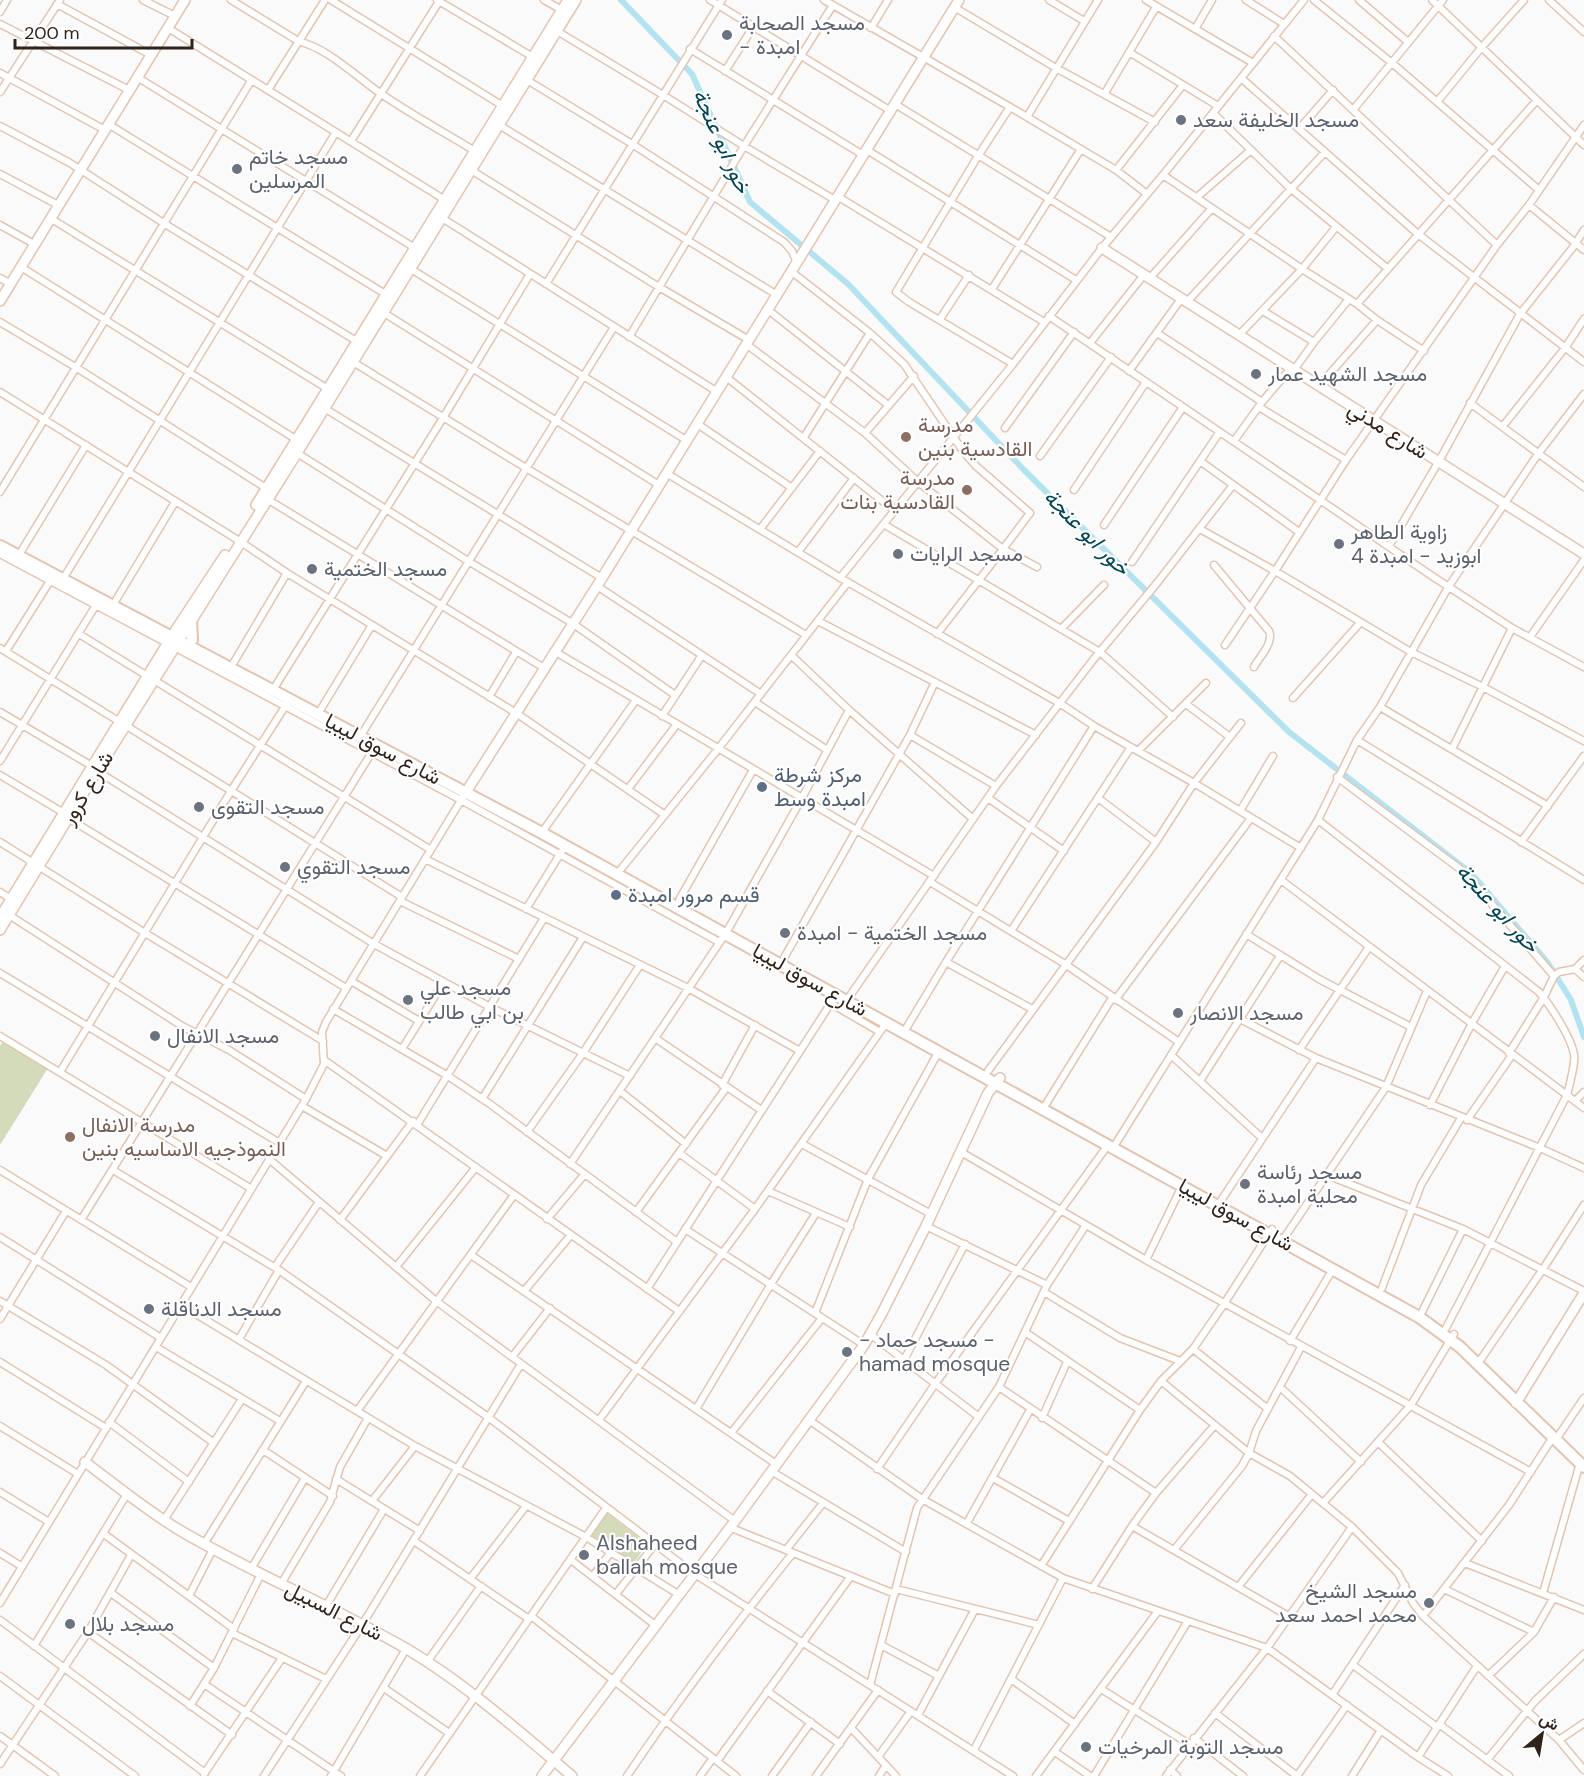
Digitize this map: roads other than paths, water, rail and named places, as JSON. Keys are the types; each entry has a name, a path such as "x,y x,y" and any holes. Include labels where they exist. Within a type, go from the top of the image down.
{"main road":[{"name":"شارع سوق ليبيا","path":"0,539 116,600 177,639 287,703 465,793 545,828 833,999 849,998 906,1030 988,1071 997,1080 1271,1231 1333,1269 1450,1334 1583,1463"},
{"name":"شارع سوق ليبيا","path":"0,546 177,639 234,662 363,732 563,850 619,871 679,900 725,934 784,958 887,1022 906,1030 939,1051 1046,1104 1182,1186 1219,1203"},
{"path":"177,639 191,619"},
{"name":"شارع سوق ليبيا","path":"1284,1239 1382,1288 1422,1312 1481,1359 1518,1400"}],"street":[{"path":"0,12 7,0"},
{"path":"143,0 175,16"},
{"path":"0,301 185,0"},
{"path":"231,0 298,41 324,52 380,93 476,151"},
{"path":"268,90 325,0"},
{"path":"332,0 503,106"},
{"path":"544,0 562,10"},
{"path":"268,493 328,389 568,0"},
{"path":"191,619 268,493 297,453 576,0"},
{"path":"710,0 720,3 802,56 978,156 1111,237"},
{"path":"824,0 1010,106 1116,170 1147,194"},
{"path":"871,28 888,0"},
{"path":"1049,0 1084,21"},
{"path":"1027,117 1098,0"},
{"path":"1146,0 1253,63"},
{"path":"1195,29 1212,0"},
{"path":"1246,0 1284,24"},
{"path":"840,578 1013,364 1076,280 1304,0"},
{"path":"1314,0 1392,63 1539,190"},
{"path":"1359,0 1408,42"},
{"path":"1432,0 1584,145"},
{"path":"1353,110 1443,0"},
{"path":"1437,102 1524,0"},
{"path":"1549,0 1584,32"},
{"path":"351,141 438,1 533,57"},
{"path":"0,92 58,2 151,55"},
{"path":"546,284 720,3"},
{"path":"0,1603 304,1102 323,1067 324,1027 333,1009 957,4 1056,68 1155,122"},
{"path":"629,337 744,146 833,5"},
{"path":"1105,93 1156,7"},
{"path":"0,24 129,90"},
{"path":"725,71 754,26"},
{"path":"168,28 445,200"},
{"path":"557,32 744,146 924,247 1044,322"},
{"path":"1275,36 1497,245"},
{"path":"690,49 773,101 951,202 1076,280"},
{"path":"1129,52 1218,106"},
{"path":"0,73 106,127 194,176 387,295"},
{"path":"137,77 415,248"},
{"path":"1241,78 1418,234 1584,363"},
{"path":"527,80 632,144 784,242 798,261"},
{"path":"0,492 251,81"},
{"path":"1116,170 1184,85"},
{"path":"1300,128 1333,90"},
{"path":"1357,304 1537,100"},
{"path":"1010,106 896,292 1013,364"},
{"path":"1213,113 1290,188 1387,268"},
{"path":"500,125 777,295"},
{"path":"1225,645 1346,460 1584,125"},
{"path":"0,126 81,170 358,342"},
{"path":"66,574 336,132"},
{"path":"992,289 1081,149"},
{"path":"1197,197 1251,150"},
{"path":"1129,371 1184,301 1325,152"},
{"path":"471,170 748,342 865,433 918,482 1003,549 1037,567"},
{"path":"0,174 58,205"},
{"path":"1163,176 1424,351"},
{"path":"1529,205 1584,250"},
{"path":"1090,343 1146,277 1212,208"},
{"path":"50,218 328,389"},
{"path":"442,218 716,391"},
{"path":"0,225 34,244"},
{"path":"1239,335 1302,269 1336,227"},
{"path":"1389,546 1520,314 1584,230"},
{"name":"شارع مدني","path":"1102,248 1584,554"},
{"path":"21,267 297,440"},
{"path":"411,269 686,440"},
{"path":"792,272 870,333 914,376 953,436 976,466 1030,513 937,634"},
{"path":"276,685 530,274"},
{"path":"940,319 969,275"},
{"path":"0,278 11,284"},
{"path":"1234,441 1349,299"},
{"path":"767,309 888,405"},
{"path":"1263,311 1314,342"},
{"path":"384,313 658,485"},
{"path":"1050,316 1219,433 1512,628 1582,666 1584,658"},
{"path":"1503,426 1565,348 1584,319"},
{"path":"1319,386 1377,320"},
{"path":"0,322 159,420 358,554 544,668"},
{"path":"363,732 614,327"},
{"path":"1005,428 1074,332"},
{"path":"804,437 870,333"},
{"path":"1157,333 1346,460"},
{"path":"1040,456 1111,357"},
{"path":"353,362 806,635"},
{"path":"725,376 895,511"},
{"path":"865,433 914,376"},
{"path":"1074,490 1146,382"},
{"path":"877,1469 1060,1210 1113,1145 1318,820 1357,740 1380,707 1449,586 1538,454 1584,394"},
{"path":"1,395 86,445 287,573 516,713 665,815"},
{"path":"1470,403 1538,454 1583,484"},
{"path":"1104,525 1183,407"},
{"path":"324,408 599,582 761,694"},
{"path":"696,423 792,488"},
{"path":"1132,562 1219,433"},
{"path":"22,550 86,445"},
{"path":"760,528 820,451"},
{"path":"297,453 468,561 572,623 675,696"},
{"path":"1200,461 1299,532"},
{"path":"666,473 840,578 1194,783 1300,848"},
{"path":"798,552 854,478"},
{"path":"849,998 987,798 1233,485"},
{"path":"116,600 175,502"},
{"path":"885,525 1100,652 1173,717"},
{"path":"1200,529 1412,652 1584,741"},
{"name":"شارع كرور","path":"4,916 238,540"},
{"path":"0,554 96,605 177,639"},
{"path":"1530,637 1584,560"},
{"path":"1214,565 1251,607 1271,636 1254,667"},
{"path":"234,662 287,573"},
{"path":"50,581 3,650 401,899 519,959"},
{"path":"619,871 718,749 848,582"},
{"path":"1061,629 1104,585"},
{"path":"0,761 96,605"},
{"path":"818,621 1036,735"},
{"path":"1293,698 1360,623"},
{"path":"321,709 372,625"},
{"path":"1452,748 1512,628"},
{"path":"79,634 431,850"},
{"path":"554,651 856,830 978,911 1065,964 1179,1042"},
{"path":"489,697 516,652"},
{"path":"662,716 702,655"},
{"path":"791,655 849,710 973,819"},
{"path":"784,958 910,735 935,682"},
{"path":"1138,751 1206,682"},
{"path":"545,828 636,700"},
{"path":"755,702 827,750"},
{"path":"60,1072 287,703 372,752 465,793"},
{"path":"1186,704 1230,737"},
{"path":"1380,707 1548,806"},
{"path":"570,1164 725,934 849,710"},
{"path":"0,712 94,768 374,944 443,982 630,1076"},
{"path":"988,1071 1156,842 1194,783 1241,723"},
{"path":"628,789 677,724"},
{"path":"906,1030 1094,726"},
{"path":"910,735 996,786"},
{"path":"1357,740 1584,880"},
{"path":"1011,930 1131,747"},
{"path":"81,1220 372,752"},
{"path":"1240,811 1273,756"},
{"path":"1521,842 1584,756"},
{"path":"679,900 753,770"},
{"path":"0,775 346,988"},
{"path":"1337,777 1456,865 1554,976"},
{"path":"987,798 1064,851"},
{"path":"1098,798 1156,842"},
{"path":"1046,1104 1113,999 1251,818"},
{"path":"1318,820 1544,997 1574,1053 1567,1095 1491,1243 1450,1334 1411,1405 1323,1503"},
{"path":"0,842 323,1041"},
{"path":"526,909 563,850 725,934"},
{"path":"425,859 688,988 800,1051"},
{"name":"شارع كرور","path":"0,930 11,899 36,865"},
{"path":"1281,880 1584,1108"},
{"path":"0,892 11,899"},
{"path":"4,916 197,1034 229,1050 387,1156"},
{"path":"340,1220 387,1156 415,1123 448,1076 544,918"},
{"path":"1246,934 1280,957 1339,990 1411,1026"},
{"path":"482,1099 583,937"},
{"path":"1299,1050 1369,947"},
{"path":"1200,1081 1280,957"},
{"path":"1382,1288 1426,1174 1511,1054 1554,976 1559,972 1575,969 1584,960"},
{"path":"946,962 1032,1009"},
{"path":"527,1132 583,1053 640,965"},
{"path":"1430,1105 1472,1023 1505,966"},
{"path":"1575,969 1584,977"},
{"path":"0,973 278,1142"},
{"path":"351,981 419,1022"},
{"path":"402,1049 443,982"},
{"path":"1284,1239 1386,1087 1427,991"},
{"path":"647,1289 833,999 880,1032"},
{"path":"333,1009 448,1076 482,1099 677,1242"},
{"path":"1239,1019 1316,1058 1584,1168"},
{"path":"599,1420 755,1209 887,1022"},
{"path":"636,1212 686,1144 724,1086 755,1024"},
{"path":"0,1037 250,1188"},
{"path":"655,1038 761,1110"},
{"path":"815,1313 868,1179 939,1051"},
{"path":"1171,1055 1262,1138"},
{"path":"1219,1203 1316,1058"},
{"path":"324,1060 679,1311"},
{"path":"542,1776 864,1345 926,1226 997,1080"},
{"path":"620,1090 686,1144"},
{"path":"1575,1101 1584,1092"},
{"path":"802,1144 931,1214"},
{"path":"961,1152 1224,1304 1531,1472"},
{"path":"679,1153 755,1209"},
{"path":"269,1159 436,1301 599,1420 732,1524 789,1551 896,1592 1039,1624"},
{"path":"396,1267 476,1167"},
{"path":"0,1170 192,1287"},
{"path":"113,1170 277,1268 488,1417 693,1573 1013,1776"},
{"path":"547,1219 584,1175"},
{"path":"1327,1176 1463,1229 1584,1292 1518,1400"},
{"path":"1146,1260 1182,1186"},
{"path":"768,1191 850,1227"},
{"path":"357,1411 514,1195"},
{"path":"239,1339 277,1268 319,1202"},
{"path":"1481,1359 1584,1205"},
{"path":"0,1319 66,1211"},
{"path":"696,1409 816,1213"},
{"path":"926,1226 1018,1270 1120,1338 1180,1361"},
{"path":"870,1685 917,1508 999,1387 1045,1288 1086,1226"},
{"path":"686,1229 864,1345"},
{"path":"1422,1312 1463,1229"},
{"path":"1041,1566 1140,1410 1161,1381 1193,1349 1271,1231"},
{"path":"525,1290 570,1236"},
{"path":"0,1237 161,1338"},
{"path":"904,1360 965,1244"},
{"path":"471,1255 638,1368 823,1503 906,1552"},
{"path":"1290,1341 1333,1269"},
{"path":"0,1301 87,1353 214,1443"},
{"path":"181,1305 415,1446 586,1537 678,1594"},
{"path":"512,1358 550,1308"},
{"path":"730,1433 822,1318"},
{"path":"1025,1332 1140,1410"},
{"path":"870,1334 979,1417"},
{"path":"156,1347 280,1421"},
{"path":"1174,1550 1242,1466 1256,1431 1301,1347"},
{"path":"1193,1349 1268,1408"},
{"path":"0,1362 108,1425 189,1482"},
{"path":"1042,1418 1067,1362"},
{"path":"264,1776 362,1625 521,1364"},
{"path":"204,1544 306,1381"},
{"path":"1161,1381 1249,1453 1284,1473 1352,1527 1398,1573 1413,1603 1423,1616 1559,1740 1584,1770"},
{"path":"999,1387 1156,1493"},
{"path":"1280,1388 1361,1462"},
{"path":"1423,1616 1509,1505 1584,1398"},
{"path":"164,1520 242,1399"},
{"path":"967,1523 1030,1410"},
{"path":"281,1584 333,1496 340,1467 368,1418"},
{"path":"809,1420 922,1499 1063,1578 1267,1648 1418,1757 1448,1776"},
{"path":"0,1426 78,1474"},
{"path":"1092,1589 1156,1493 1214,1426"},
{"path":"1379,1443 1482,1540"},
{"path":"372,1501 415,1446"},
{"path":"263,1450 333,1496"},
{"name":"شارع السبيل","path":"86,1462 164,1520 204,1544 362,1625 427,1662 475,1697 572,1776"},
{"path":"1543,1593 1583,1463"},
{"path":"251,1569 304,1478"},
{"path":"993,1478 1069,1521"},
{"path":"336,1479 420,1531"},
{"path":"0,1492 49,1522"},
{"path":"33,1646 127,1494"},
{"path":"1238,1587 1312,1494"},
{"path":"627,1776 665,1719 823,1503"},
{"path":"470,1579 526,1506"},
{"path":"420,1776 606,1508"},
{"path":"326,1606 384,1509"},
{"path":"1132,1526 1290,1617"},
{"path":"1177,1776 1168,1773 1267,1648 1352,1527"},
{"path":"104,1534 233,1631 326,1679"},
{"path":"414,1541 530,1617 736,1776"},
{"path":"616,1594 655,1544"},
{"path":"189,1596 213,1549"},
{"path":"593,1576 611,1552"},
{"path":"0,1553 21,1566"},
{"path":"0,1764 88,1632 131,1555"},
{"path":"571,1560 655,1625"},
{"path":"1465,1563 1584,1609"},
{"path":"190,1706 214,1668 261,1574"},
{"path":"700,1776 715,1760 851,1576"},
{"path":"974,1750 1063,1578"},
{"path":"1332,1695 1405,1585"},
{"path":"427,1662 481,1586"},
{"path":"1444,1589 1534,1632"},
{"path":"111,1593 214,1668"},
{"path":"1488,1676 1534,1632 1554,1597"},
{"path":"878,1757 914,1713 939,1676 975,1609"},
{"path":"1040,1774 1158,1611"},
{"path":"0,1620 204,1775 282,1658"},
{"path":"1055,1752 1092,1776 1188,1622"},
{"path":"88,1632 232,1735"},
{"path":"881,1645 939,1676"},
{"path":"333,1774 406,1649"},
{"path":"1487,1760 1527,1711 1584,1654"},
{"path":"1353,1665 1509,1776"},
{"path":"1418,1757 1477,1666"},
{"path":"0,1676 135,1776"},
{"path":"1011,1679 1075,1724"},
{"path":"204,1684 333,1774 341,1776"},
{"path":"384,1688 449,1733"},
{"path":"1101,1689 1189,1744"},
{"path":"816,1776 878,1690"},
{"path":"767,1691 840,1744"},
{"path":"1215,1713 1297,1776 1347,1705"},
{"path":"772,1776 811,1722"},
{"path":"1559,1740 1584,1723"},
{"path":"852,1729 896,1776"},
{"path":"1352,1776 1381,1730"},
{"path":"0,1736 55,1776"},
{"path":"1194,1738 1243,1776"},
{"path":"879,1776 886,1765"}],"waterway":[{"name":"خور ابو عنجة","path":"621,0 692,74 750,202 848,284 1024,470 1289,732 1471,873 1548,963 1571,1000 1584,1037"}],"place":[{"name":"مسجد الصحابة - امبدة","path":"727,35"},
{"name":"مسجد الخليفة سعد","path":"1181,120"},
{"name":"مسجد خاتم المرسلين","path":"237,169"},
{"name":"مسجد الشهيد عمار","path":"1256,374"},
{"name":"مدرسة القادسية بنين","path":"906,437"},
{"name":"مدرسة القادسية بنات","path":"967,490"},
{"name":"زاوية الطاهر ابوزيد - امبدة 4","path":"1339,544"},
{"name":"مسجد الرايات","path":"898,554"},
{"name":"مسجد الختمية","path":"312,569"},
{"name":"مركز شرطة امبدة وسط","path":"762,787"},
{"name":"مسجد التقوى","path":"199,807"},
{"name":"مسجد التقوي","path":"285,867"},
{"name":"قسم مرور امبدة","path":"616,895"},
{"name":"مسجد الختمية - امبدة","path":"785,933"},
{"name":"مسجد علي بن ابي طالب","path":"408,1000"},
{"name":"مسجد الانصار","path":"1178,1013"},
{"name":"مسجد الانفال","path":"155,1036"},
{"name":"مدرسة الانفال النموذجيه الاساسيه بنين","path":"70,1137"},
{"name":"مسجد رئاسة محلية امبدة","path":"1245,1184"},
{"name":"مسجد الدناقلة","path":"149,1309"},
{"name":"- مسجد حماد - hamad mosque","path":"847,1352"},
{"name":"Alshaheed ballah mosque","path":"584,1555"},
{"name":"مسجد الشيخ محمد احمد سعد","path":"1429,1603"},
{"name":"مسجد بلال","path":"70,1624"},
{"name":"مسجد التوبة المرخيات","path":"1086,1747"}]}
